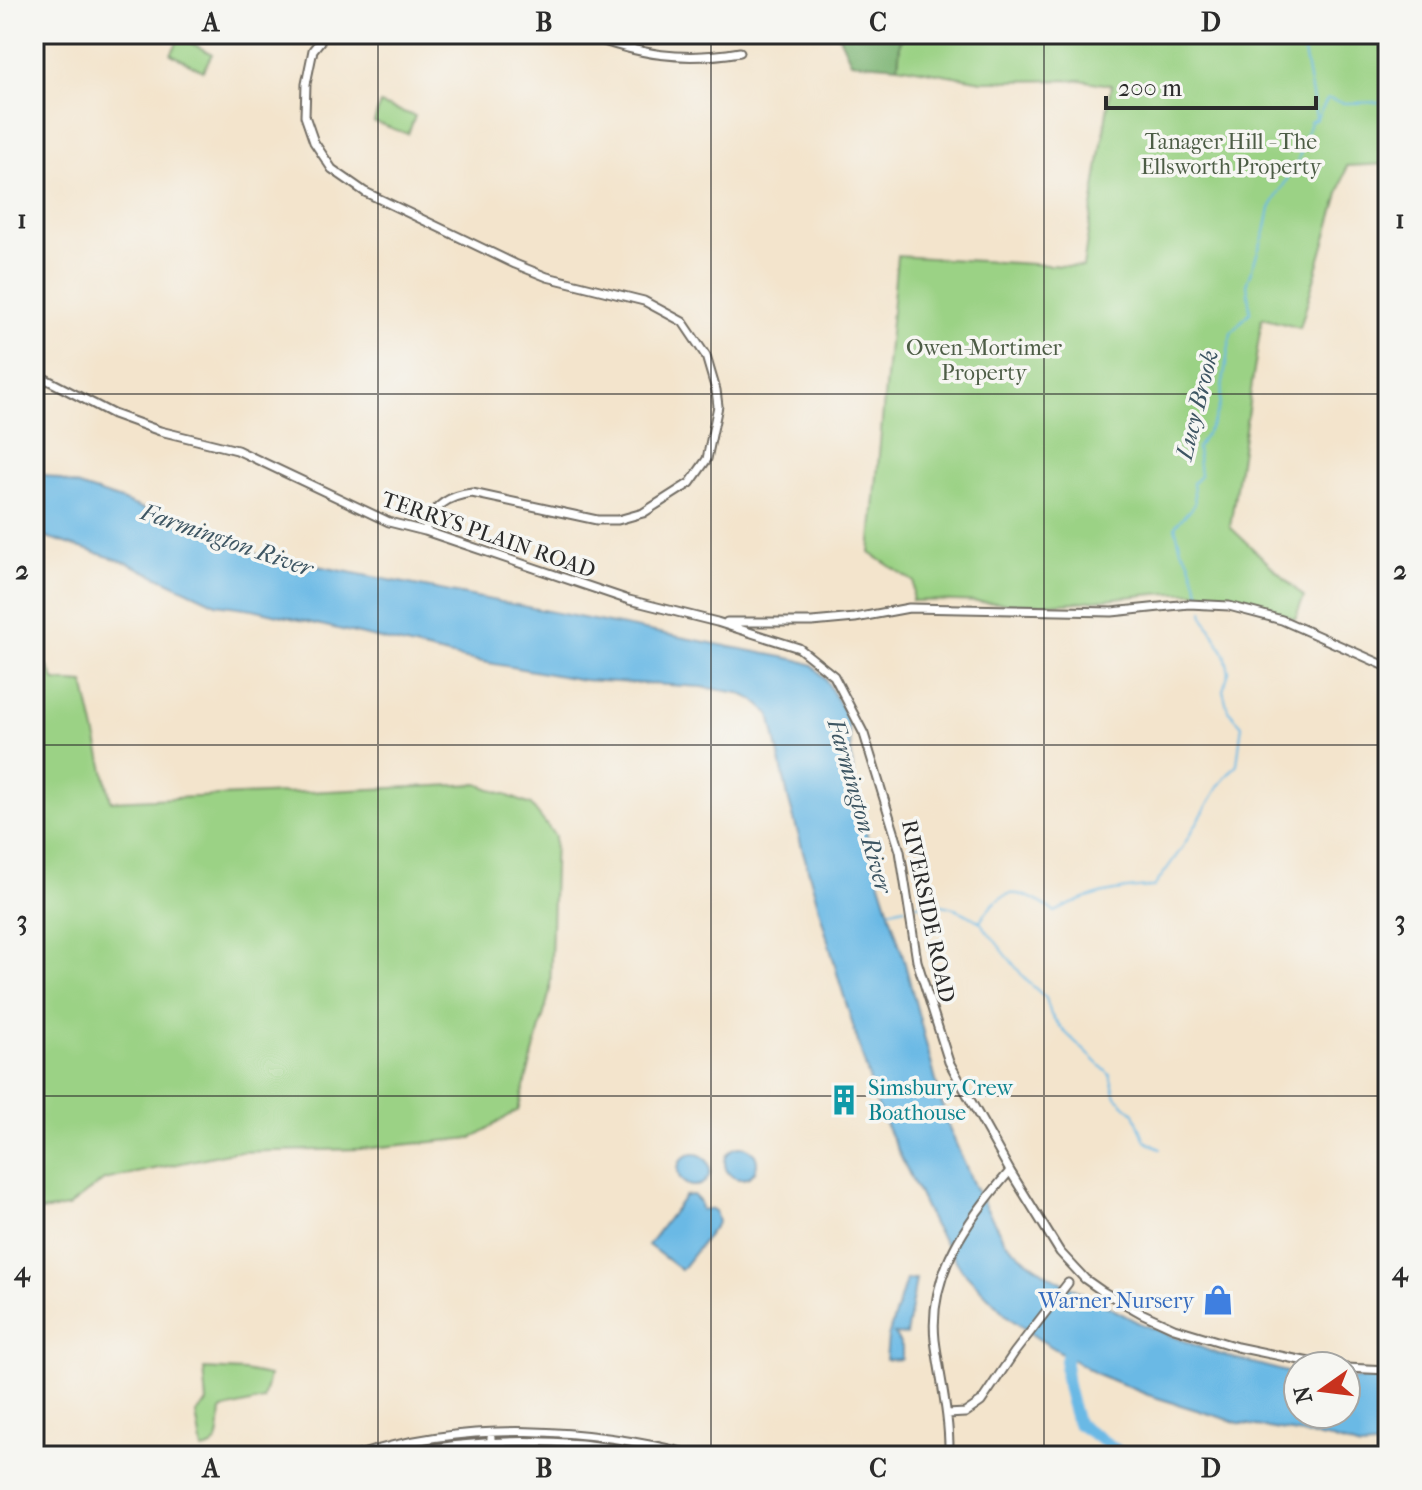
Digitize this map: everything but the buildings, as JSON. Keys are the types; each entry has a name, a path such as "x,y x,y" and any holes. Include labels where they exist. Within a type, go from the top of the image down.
{"street":[{"path":"326,34 313,50 306,84 305,116 314,142 332,169 365,192 515,264 547,277 644,301 683,322 706,356 716,390 716,420 707,459 690,483 643,513 618,520 597,520 472,493 461,494 439,505 431,513 425,531"},
{"path":"584,34 638,52 680,58 706,58 740,52"},
{"name":"TERRYS PLAIN ROAD","path":"34,373 113,414 160,431 237,450 389,522 425,531 629,600 717,622"},
{"path":"717,622 812,622 909,608 1112,612 1189,604 1229,606 1282,620 1388,667"},
{"name":"RIVERSIDE ROAD","path":"717,622 799,648 834,676 850,702 869,749 900,851 917,961 938,1034 965,1093 1064,1257 1085,1279 1123,1304 1174,1328 1282,1357"},
{"path":"949,1456 947,1414 934,1320 938,1289 949,1257 986,1199 1010,1171"},
{"path":"947,1414 965,1413 981,1402 1068,1283"},
{"path":"1362,1369 1388,1370"},
{"path":"491,1433 491,1456"},
{"path":"356,1456 426,1439 491,1433 613,1437 699,1456"},
{"path":"389,1456 428,1448 491,1443 567,1443 658,1456 658,1445"}],"green space":[{"path":"838,34 901,34 898,66 851,62"},
{"name":"Tanager Hill - The Ellsworth Property","path":"901,34 1388,34 1388,164 1347,166 1300,328 1262,318 1230,527 1304,597 1295,619 1265,607 1213,594 1148,595 1041,604 912,601 914,582 870,553 897,256 1083,267 1111,85 1080,80 982,81 898,66"},
{"path":"180,37 212,54 203,71 171,54"},
{"path":"380,104 415,116 408,134 374,122"},
{"path":"34,641 55,681 84,683 111,801 478,784 531,805 555,836 550,991 518,1110 472,1138 361,1149 232,1152 104,1180 68,1207 34,1212"},
{"path":"204,1369 269,1376 263,1400 221,1410 217,1441 202,1450 196,1414 207,1403"}],"water":[{"name":"Farmington River","path":"34,471 121,500 256,554 813,665 826,680 848,719 853,771 871,854 903,956 947,1123 974,1186 1004,1240 1048,1275 1139,1323 1215,1353 1282,1371 1282,1430 1362,1430 1362,1379 1388,1379 1388,1446 1360,1448 1332,1439 1239,1423 1148,1395 1097,1374 1007,1316 962,1270 934,1226 879,1111 789,801 770,714 754,700 739,693 702,687 583,680 461,658 253,609 216,604 128,563 34,533"},
{"path":"741,1147 752,1152 757,1163 752,1174 741,1179 730,1174 725,1163 730,1152"},
{"path":"694,1154 705,1159 710,1170 705,1181 694,1186 683,1181 678,1170 683,1159"},
{"path":"693,1195 700,1202 701,1210 715,1211 718,1222 681,1270 648,1245 685,1196"},
{"path":"916,1279 906,1335 894,1334 902,1347 902,1359 886,1360 888,1337 906,1280"}],"waterway":[{"path":"1261,34 1304,52 1316,117"},
{"name":"Lucy Brook","path":"1202,600 1175,526 1195,504 1193,483 1200,476 1197,448 1219,407 1231,333 1250,312 1247,282 1270,208 1298,161 1310,122 1316,119 1327,100 1344,103 1388,102"},
{"name":"Lucy Brook","path":"916,905 950,907 980,922 996,901 1013,894 1032,898 1055,912 1103,894 1154,887 1182,848 1220,784 1237,764 1242,725 1228,710 1223,690 1229,672 1225,654 1203,610"},
{"name":"Lucy Brook","path":"891,910 905,907"},
{"path":"980,922 1026,980 1046,998 1051,1015 1064,1031 1110,1075 1116,1097 1134,1113 1145,1141 1160,1149"},
{"path":"1071,1342 1066,1373 1077,1423 1121,1453 1133,1456"}],"place":[{"name":"Simsbury Crew Boathouse","path":"844,1100"},
{"name":"Warner Nursery","path":"1218,1300"}],"park label":[{"name":"Owen-Mortimer Property","path":"984,360"}]}
